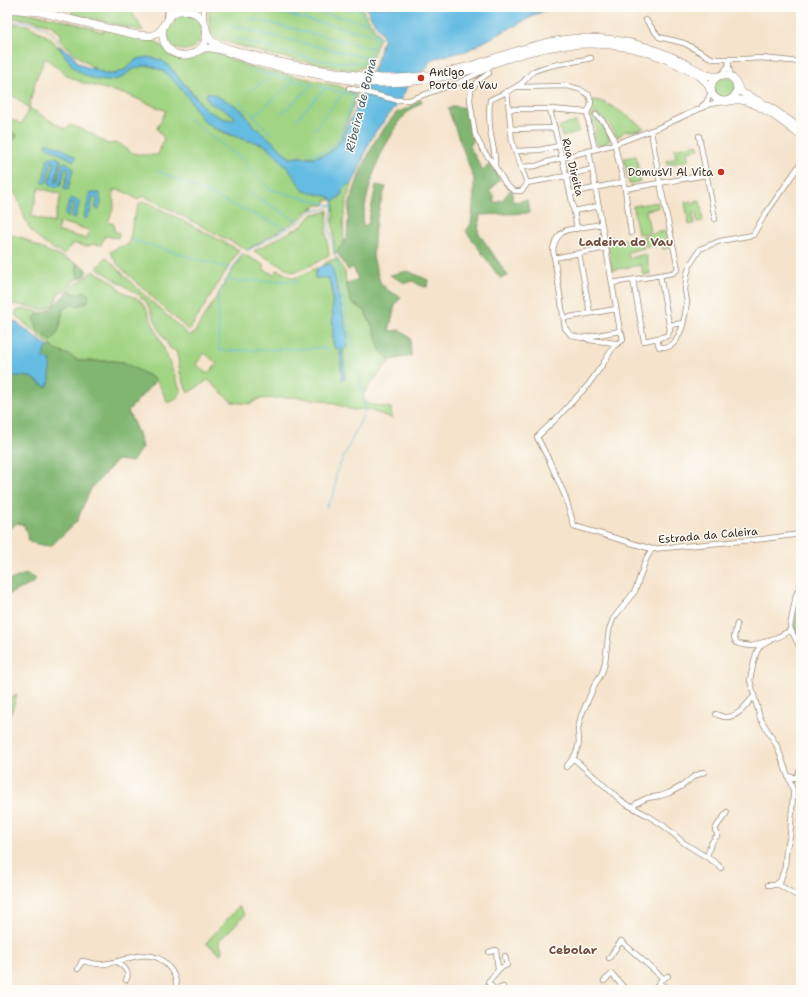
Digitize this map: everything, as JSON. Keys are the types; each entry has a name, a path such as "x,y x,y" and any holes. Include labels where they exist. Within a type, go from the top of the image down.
{"highway":[{"path":"167,20 170,7"},
{"path":"180,7 191,12"}],"main road":[{"path":"7,9 51,14 160,40 170,50 181,55 188,55 204,48 215,48 243,58 320,76 365,79 415,79 452,75 517,55 563,45 597,44 618,46 639,50 676,64 702,78 708,84 715,99 724,102 736,99 755,105 785,123 801,136"},
{"path":"133,34 143,36 154,35 161,30 167,20 175,13 181,11 191,12 201,17 210,38 214,42 245,53 365,79"},
{"path":"166,45 162,35 167,20"},
{"path":"196,52 205,42 207,32"},
{"path":"415,79 554,41 587,38 606,39 641,46 673,57 707,75 726,75 735,81 743,94 770,107 801,129"},
{"path":"710,91 712,82 719,76"},
{"path":"724,102 730,100 735,95 737,87 735,81"}],"street":[{"path":"191,12 198,11 203,7"},
{"path":"203,7 204,21"},
{"path":"646,20 659,37 684,43 713,59 761,58 801,62"},
{"path":"349,88 396,100 409,100 460,82 517,55"},
{"path":"495,166 488,113 490,100 516,87 532,72 544,67 591,58"},
{"path":"728,59 730,74 735,81"},
{"path":"719,76 728,66"},
{"path":"489,72 478,81 471,90 470,100 475,134 505,183 511,189 521,191 527,183 566,176 592,169"},
{"path":"452,75 459,77 461,79 460,82"},
{"path":"516,87 568,86 579,89 589,96 591,102 587,112 595,149"},
{"path":"507,91 510,129 515,151 527,183"},
{"path":"699,109 706,102 710,91"},
{"path":"521,167 536,166 615,144 660,128 710,104 724,102"},
{"path":"509,108 550,108 587,112"},
{"name":"Rua Direita","path":"550,108 571,194 577,229"},
{"path":"596,115 611,131 613,137 632,234"},
{"path":"510,129 555,128"},
{"path":"612,283 673,273 678,269 660,184 651,131"},
{"path":"699,136 715,219"},
{"path":"515,151 539,150 559,146"},
{"path":"588,151 596,188 620,331 623,340 616,344 588,385 537,437 565,496 574,526 652,549"},
{"path":"657,339 659,347 668,347 676,341 683,323 687,302 685,290 687,274 690,265 700,248 720,241 753,235 764,216 801,163"},
{"path":"624,189 706,175"},
{"path":"571,194 623,182"},
{"path":"574,211 599,206"},
{"path":"602,224 562,232 555,240 553,249 554,258 565,328 571,335 589,340 616,344"},
{"path":"554,258 606,248"},
{"path":"579,254 590,313"},
{"path":"633,280 644,341 657,339 667,336 670,330 660,275"},
{"path":"564,318 616,309"},
{"path":"669,325 683,323"},
{"path":"586,338 620,331"},
{"name":"Estrada da Caleira","path":"573,758 577,751 579,742 578,729 581,716 595,684 602,673 609,630 613,620 635,591 646,559 652,549 801,534"},
{"path":"801,584 796,595 790,627 801,650"},
{"path":"737,624 734,637 737,643 752,646 791,630"},
{"path":"768,640 761,645 757,651 750,680 760,718 777,746 793,790 790,836 786,851 785,867 779,885 801,898"},
{"path":"716,714 726,717 733,716 738,713 754,696"},
{"path":"566,767 573,758 624,803 664,826 684,843 716,863 721,868"},
{"path":"788,776 796,778 801,768"},
{"path":"633,807 637,802 668,793 682,786 693,777 704,772"},
{"path":"707,857 710,846 717,836 715,830 717,824 727,812"},
{"path":"768,885 775,885 780,881"},
{"path":"609,958 621,941 666,977 661,980 654,990"},
{"path":"489,952 496,950 498,970"},
{"path":"78,969 82,961 102,965 133,957 149,955 160,959 169,967 175,977 177,990"},
{"path":"504,956 507,964 500,968 488,982 495,990 504,988"},
{"path":"117,962 127,970 128,976 126,980"},
{"path":"604,981 612,974 626,990"},
{"path":"658,984 671,990"}],"green space":[{"path":"72,7 129,7 143,31 72,14"},
{"path":"209,7 361,7 380,37 370,62 364,67 353,70 332,67 267,54 217,39 211,33"},
{"path":"18,12 40,15 103,32 105,29 136,38 155,41 175,57 189,58 211,51 248,66 339,86 357,95 341,139 329,153 314,157 290,158 259,130 211,117 169,66 161,60 137,59 120,72 107,74 92,67 77,55 59,39 61,34 51,25 32,20 14,18 7,20 7,13"},
{"path":"187,14 197,19 201,25 201,39 197,45 191,49 181,50 171,45 167,39 166,29 171,19 177,15"},
{"path":"7,25 27,25 50,38 68,58 74,68 121,78 133,69 142,66 149,66 162,71 179,86 206,123 228,134 268,147 280,158 304,191 331,197 330,200 326,200 325,205 316,205 315,208 310,209 299,219 247,250 144,196 138,200 123,191 113,190 114,207 108,222 114,224 114,231 119,233 118,238 105,236 101,245 94,244 85,246 73,243 64,255 43,242 30,229 19,202 7,182 7,145 18,136 8,129 10,119 22,124 29,108 15,97 7,95 7,36 10,32 7,31","holes":["45,58 68,76 83,83 128,95 166,111 157,128 164,139 158,155 132,153 118,143 107,144 91,133 71,125 65,129 29,108 35,82","61,160 55,182 57,183 66,162 73,169 64,188 69,168 66,167 60,186 49,182 55,162 52,161","39,188 61,194 54,223 31,216","60,222 89,230 87,239 57,231"]},
{"path":"725,77 733,80 736,88 733,96 725,99 717,96 714,88 717,80"},
{"path":"421,99 422,102 401,118 384,148 370,185 362,225 368,225 376,185 386,187 375,228 373,257 380,282 389,291 401,297 395,305 389,331 400,330 410,338 411,356 390,360 380,351 376,335 365,311 351,302 346,284 358,279 353,267 348,270 337,252 347,238 349,205 361,170 376,139 396,113 408,108"},
{"path":"593,100 612,106 644,128 622,133 617,137 608,122 595,113 593,116 608,133 609,137 609,141 605,144 598,145 594,137 596,126 594,122 591,123 590,120"},
{"path":"454,106 466,108 474,140 469,146 483,170 490,164 500,179 489,192 495,196 493,200 497,203 499,200 502,201 511,189 513,192 513,202 527,200 529,213 480,215 478,232 508,276 500,278 466,231 471,224 474,179 448,109"},
{"path":"7,117 10,119 8,129 18,136 7,145"},
{"path":"576,122 579,132 562,137 559,126"},
{"path":"698,144 699,149 687,151 689,160 667,165 666,161 676,158 674,149"},
{"path":"636,156 641,181 629,184 624,158"},
{"path":"354,180 348,195 343,221 344,242 334,254 334,201 342,195 341,190"},
{"path":"700,200 703,221 697,222 696,212 693,212 694,224 689,225 685,202 691,201 691,204"},
{"path":"657,202 658,208 646,210 650,232 638,234 633,206"},
{"path":"140,203 149,203 239,250 189,331 118,265 110,252 119,247 128,245 133,220"},
{"path":"328,210 326,230 329,255 316,263 293,272 254,251 303,225 313,214 323,213"},
{"path":"665,231 669,248 663,249 661,244 646,247 645,240 642,236"},
{"path":"7,234 23,238 38,247 76,263 78,279 74,280 70,287 59,293 54,305 43,310 11,304 7,301"},
{"path":"613,237 614,240 640,239 644,248 628,252 629,258 646,254 650,274 643,275 641,265 612,270 607,238"},
{"path":"243,254 265,265 263,269 274,275 277,270 293,278 318,268 315,274 329,278 332,287 333,343 340,350 342,380 345,379 343,349 330,264 324,265 325,263 337,258 345,273 346,284 351,302 365,311 376,335 380,351 390,360 363,394 364,400 369,404 391,408 392,418 365,409 353,410 322,400 294,397 258,399 250,404 232,402 208,380 188,393 180,373 176,351 170,348 147,303 139,295 97,268 106,257 142,293 190,336 194,333","holes":["205,353 217,364 207,374 196,364"]},
{"path":"76,263 86,268 87,272 84,276 78,279"},
{"path":"93,271 116,284 121,291 140,300 145,306 181,391 174,401 167,402 156,380 148,375 114,361 78,360 57,351 16,316 15,312 21,309 43,313 36,315 60,328 63,309 71,305 77,306 85,291 75,293 69,290"},
{"path":"408,271 428,280 427,287 421,286 413,281 405,283 390,275"},
{"path":"69,290 75,293 85,291 89,295 88,302 77,306 71,305 63,309 58,333 51,341 37,330 34,319 36,315 52,308"},
{"path":"52,346 57,351 78,360 124,362 156,380 128,411 138,433 142,447 132,462 117,460 91,489 77,521 51,546 29,542 24,525 17,523 12,527 7,536 7,378 17,376 32,377 41,385 49,384 51,365 43,358 45,350"},
{"path":"26,574 36,579 32,584 7,595 7,581"},
{"path":"801,592 801,644 794,630 794,620"},
{"path":"17,695 11,713 7,718 7,700"},
{"path":"239,906 245,915 219,941 222,950 221,954 206,943"}],"water":[{"path":"366,7 551,7 466,51 436,58 429,62 427,68 416,76 406,89 397,105 376,131 368,145 354,180 342,190 342,195 334,201 331,200 331,197 304,191 289,170 272,151 263,144 245,140 210,126 201,118 187,96 163,71 151,66 142,66 132,70 121,78 109,81 97,80 86,76 74,68 58,46 72,54 78,63 106,74 115,74 126,69 137,59 148,57 161,60 169,66 206,110 224,119 234,120 235,117 226,110 209,103 206,95 208,92 235,105 243,111 253,125 290,158 314,157 329,153 341,140 378,58 384,37"},
{"path":"46,143 63,149 76,157 74,161 46,146"},
{"path":"50,157 56,157 61,160 56,183 63,163 66,162 73,167 68,190 64,189 69,168 66,167 60,186 51,186 49,182 55,162 52,161 46,183 42,183 48,159"},
{"path":"91,193 100,193 101,203 99,209 96,209 96,197 92,198 90,212 86,219 84,217 88,197"},
{"path":"70,198 79,201 80,203 75,218 71,218 75,204 72,203 68,217 65,215"},
{"path":"324,265 332,265 348,337 347,347 343,349 345,379 342,380 340,350 338,348 335,349 333,343 332,287 328,278 315,278 317,269"},
{"path":"13,320 49,347 45,350 43,358 50,360 51,362 50,380 46,387 31,377 17,376 7,378 7,339"}],"waterway":[{"path":"234,38 309,58 334,62 365,63 378,36 254,7"},
{"path":"296,7 367,23"},
{"path":"338,7 351,10 359,9"},
{"path":"358,7 365,20 378,36 385,38"},
{"path":"249,18 371,48"},
{"name":"Ribeira de Boina","path":"7,23 32,22 43,26 53,34 62,47"},
{"path":"231,26 367,58"},
{"path":"247,69 354,95 350,107 356,108"},
{"path":"250,91 272,75"},
{"path":"254,116 294,81"},
{"path":"281,114 311,86"},
{"path":"296,120 325,88"},
{"path":"314,130 343,93"},
{"path":"239,101 271,134"},
{"path":"308,154 324,151 334,144 341,132 350,107"},
{"path":"185,117 240,157 268,188 330,205"},
{"path":"158,171 287,229"},
{"path":"248,192 299,222"},
{"path":"247,251 299,222 312,210 322,210 330,205 333,206 333,201"},
{"path":"326,507 333,496 336,473 365,409 329,229 333,206"},
{"path":"132,240 228,268"},
{"path":"242,253 222,287 218,297 219,349 221,351 323,348 329,350"},
{"path":"228,279 231,281 299,281"}],"place":[{"name":"Antigo Porto de Vau","path":"421,78"},
{"name":"DomusVi Al Vita","path":"721,172"}],"district":[{"name":"Ladeira do Vau","path":"626,242"},
{"name":"Cebolar","path":"573,950"}]}
